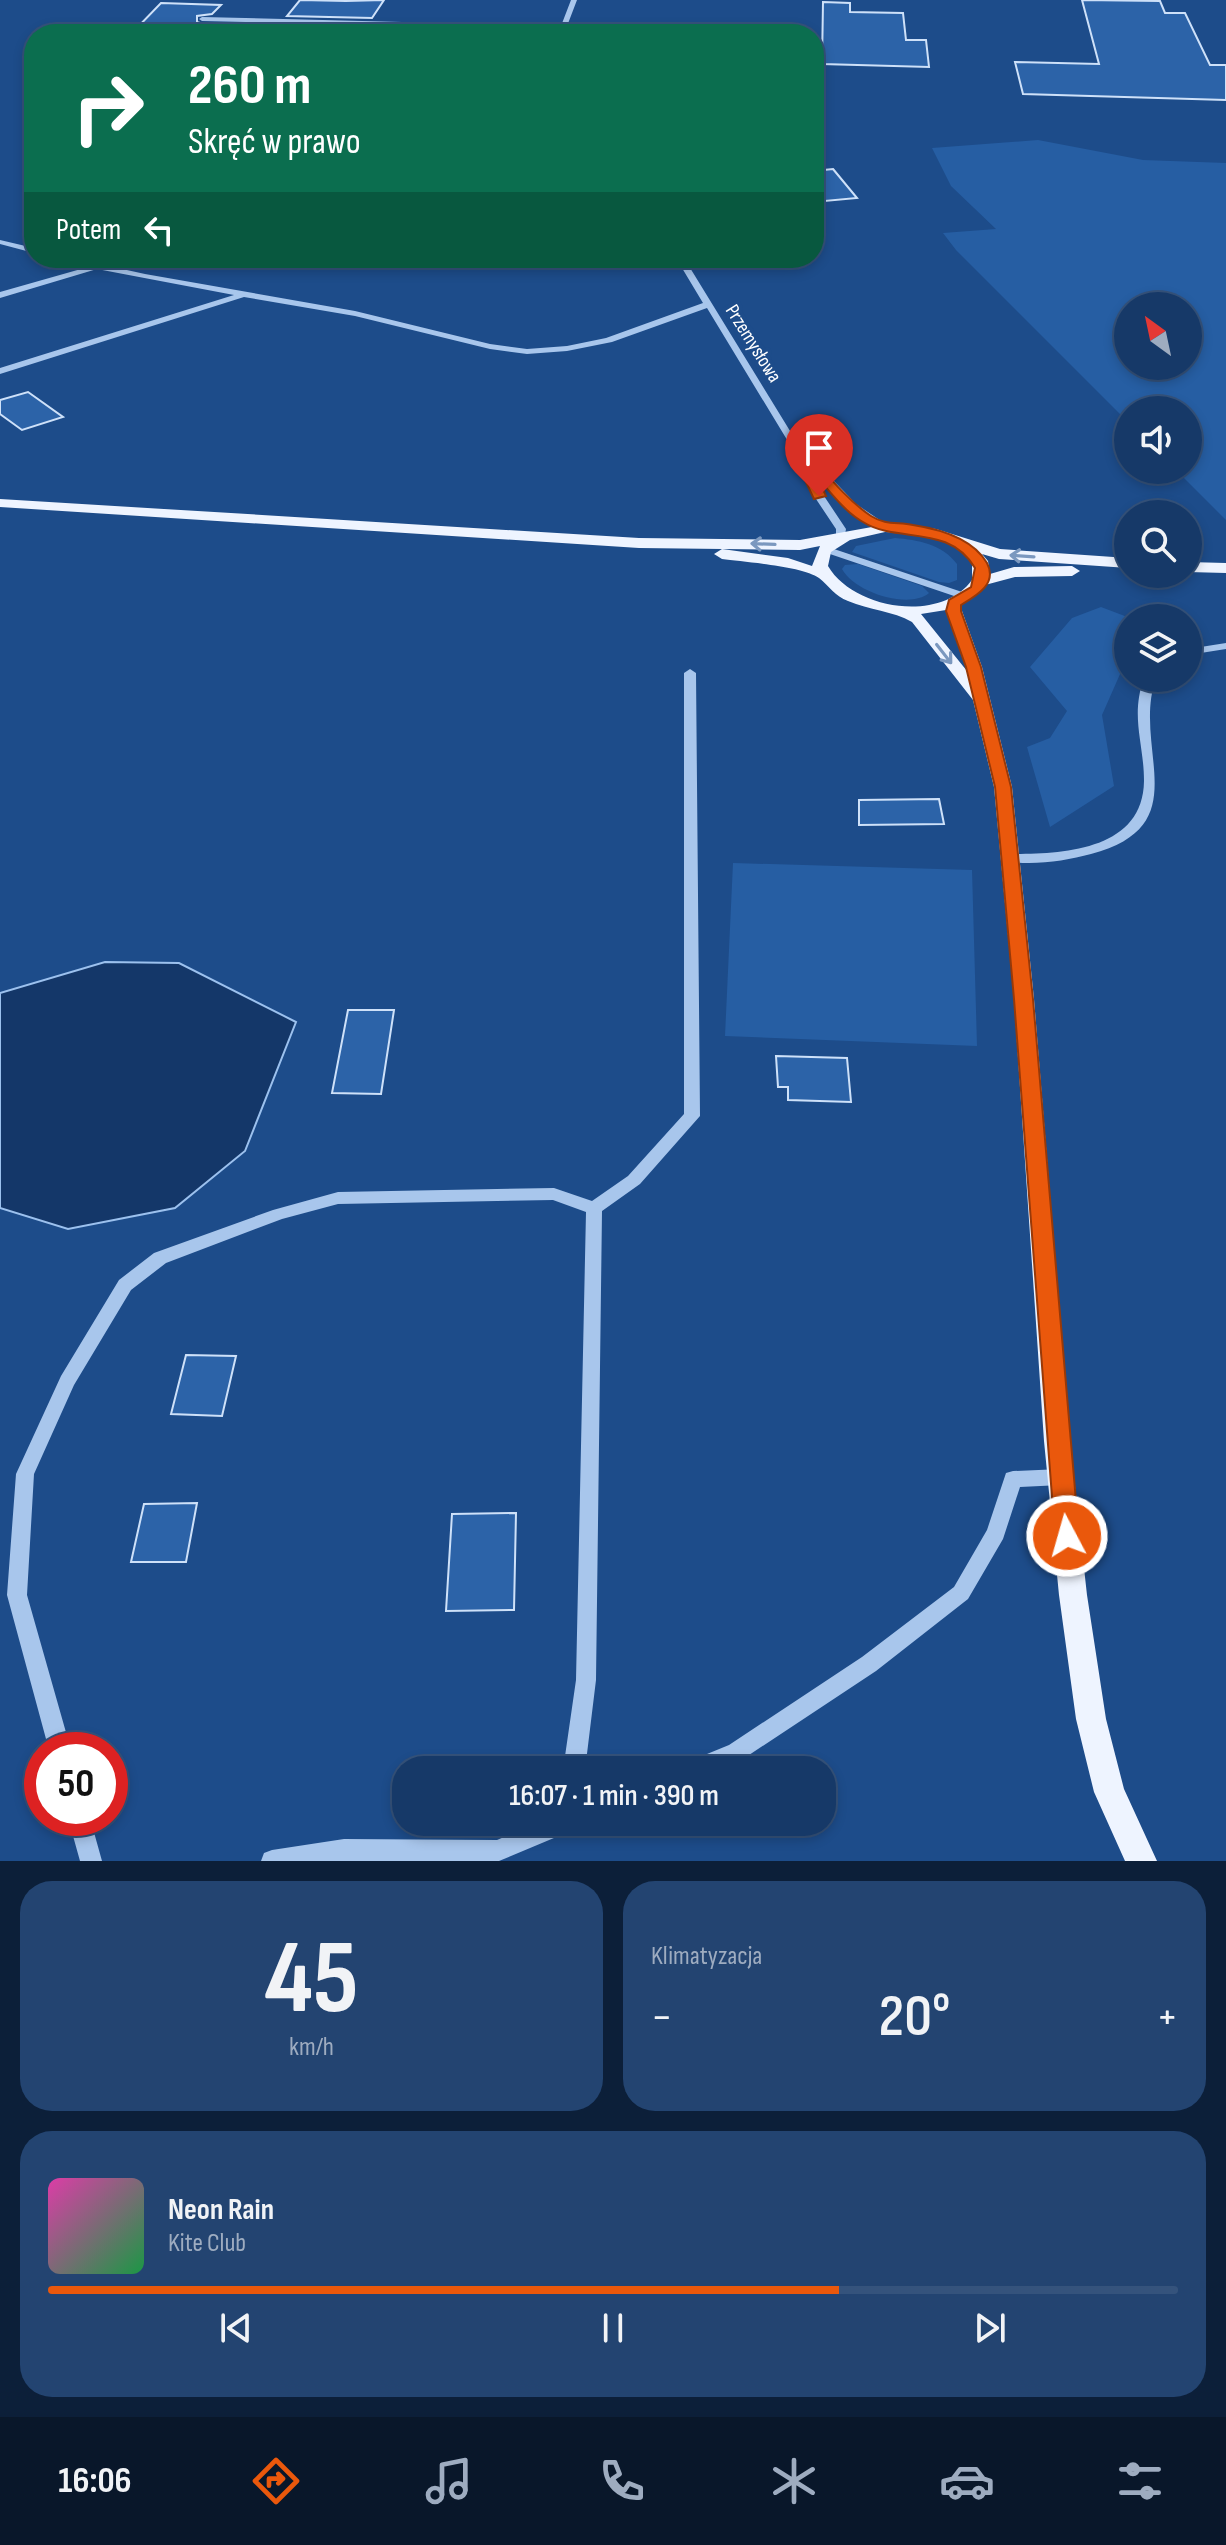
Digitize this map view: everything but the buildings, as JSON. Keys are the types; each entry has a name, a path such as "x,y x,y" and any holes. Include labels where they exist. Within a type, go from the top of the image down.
{"main road":[{"path":"0,503 639,543 800,545 885,527 912,528 999,554 1114,565"},
{"path":"821,574 819,561 825,549 840,538"},
{"path":"639,543 788,563 821,574 833,588 851,599 903,610 930,609 960,600"},
{"path":"958,543 974,554 982,568 982,581"},
{"path":"1114,567 1014,572 982,581 960,600 954,611 974,667 1003,787 1061,1477 1073,1595 1091,1719 1109,1792 1141,1861"},
{"path":"1202,567 1226,568"},
{"path":"903,610 918,619 981,702"}],"street":[{"path":"565,24 574,0"},
{"path":"202,19 352,24"},
{"path":"0,242 24,248"},
{"path":"0,295 93,268"},
{"path":"101,268 396,322 522,351 545,351 622,339 709,304"},
{"name":"Przemysłowa","path":"686,268 797,448 819,496 841,529 840,538"},
{"path":"0,371 241,295"},
{"name":"Przemysłowa","path":"797,448 847,503 867,519 885,527"},
{"path":"825,549 960,600"},
{"path":"1202,650 1226,646"},
{"path":"594,1208 634,1180 692,1116 690,673"},
{"path":"1010,858 1049,859 1092,851 1127,834 1145,814 1151,786 1141,698 1144,692"},
{"path":"55,1732 17,1595 25,1474 67,1381 125,1285 160,1258 279,1214 338,1198 554,1194 594,1208"},
{"path":"576,1756 586,1680 594,1208"},
{"path":"726,1756 869,1664 961,1593 996,1533 1013,1479 1061,1477"},
{"path":"84,1836 91,1861"},
{"path":"272,1861 344,1850 497,1851 532,1836"}],"shaded area":[{"path":"1038,140 1143,160 1226,163 1226,520 1190,484 1202,484 1202,396 1114,396 1114,408 956,250 943,233 996,229 951,186 932,148"},
{"path":"895,538 921,542 944,552 957,564 957,580 939,582 852,552 856,546"},
{"path":"858,564 922,586 929,593 909,600 882,596 858,585 842,569 845,565"},
{"path":"1101,607 1114,612 1114,688 1102,715 1114,786 1050,827 1027,747 1050,738 1067,711 1030,667 1072,618"},
{"path":"733,863 972,870 977,1046 725,1036"},
{"path":"105,962 179,963 296,1022 245,1151 175,1208 68,1229 0,1208 0,993"}],"route":[{"path":"819,496 797,448 847,503 867,519 885,527 912,528 937,534 974,554 982,568 982,581 976,590 954,603 954,611 974,667 1003,787 1024,999 1067,1536"}]}
